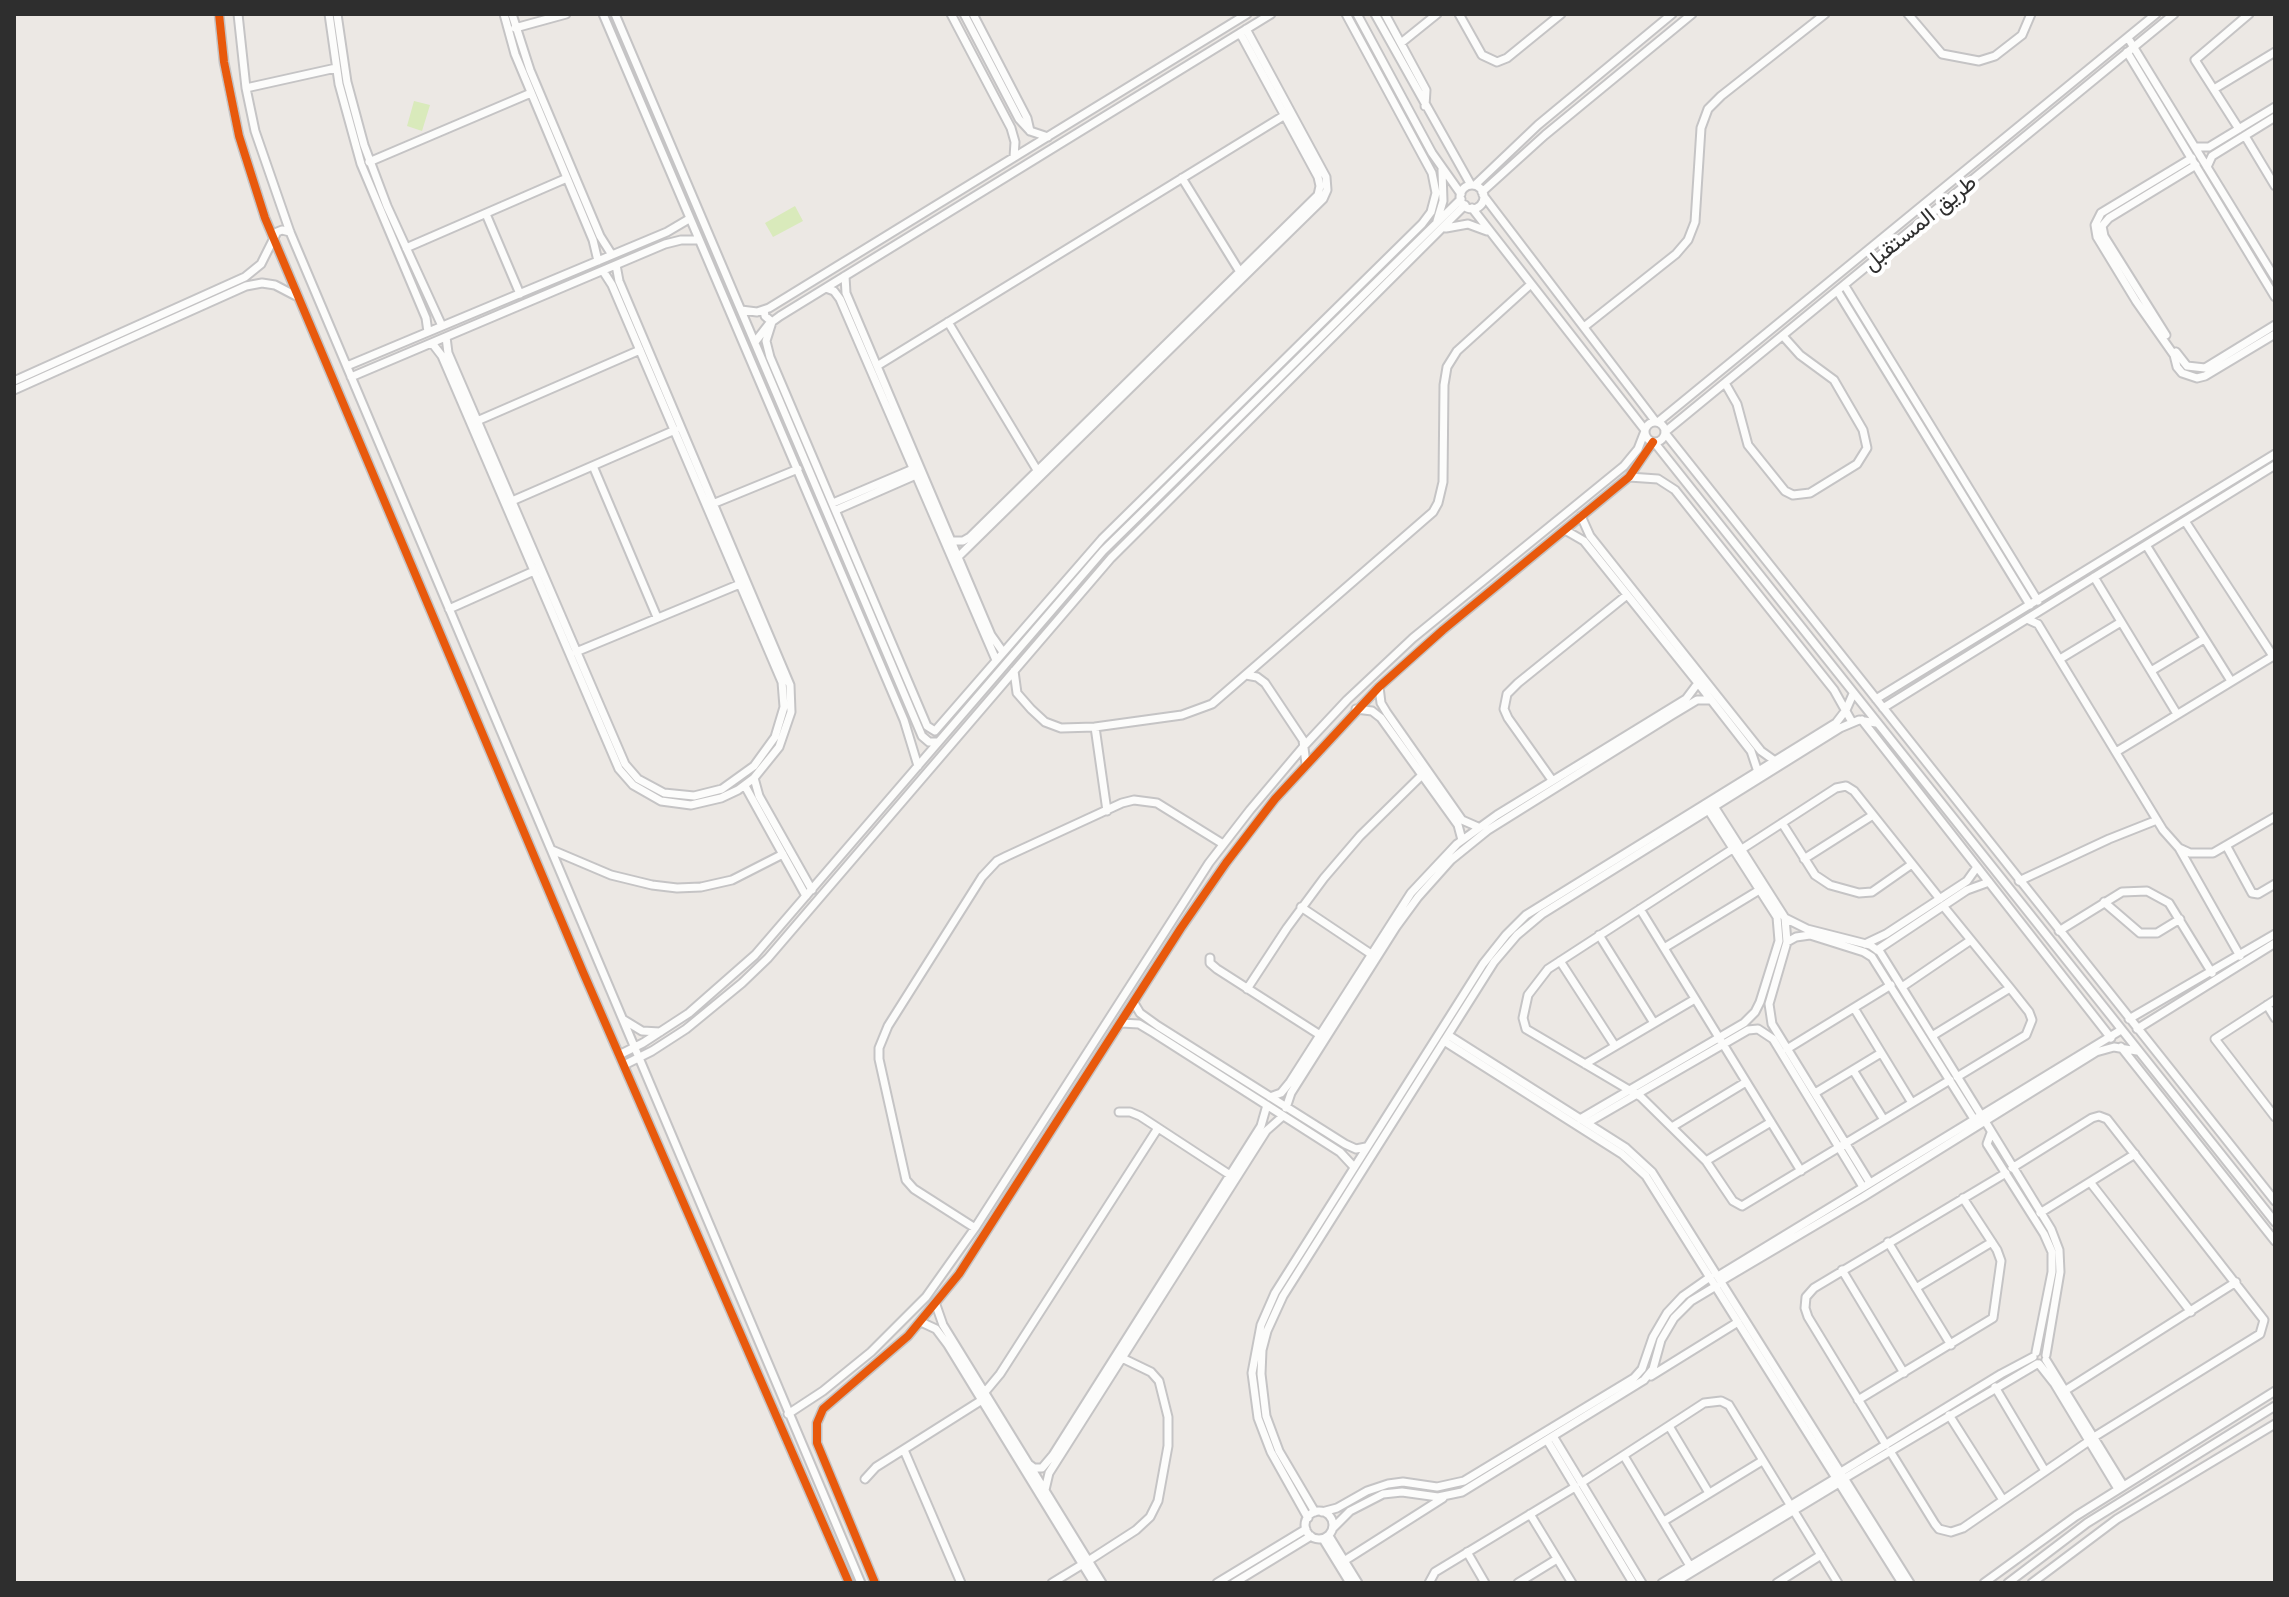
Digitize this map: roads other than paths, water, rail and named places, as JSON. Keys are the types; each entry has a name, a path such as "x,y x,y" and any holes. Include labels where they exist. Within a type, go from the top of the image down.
{"street":[{"path":"219,14 236,124 265,218 583,972 849,1583"},
{"path":"238,14 246,88 261,151 281,210 861,1583"},
{"path":"329,14 336,68 374,196 426,318 428,332"},
{"path":"337,14 360,146 442,326"},
{"path":"504,14 589,220 598,261"},
{"path":"512,14 531,93 567,178 612,255"},
{"path":"515,28 566,14"},
{"path":"603,14 904,720 918,766"},
{"path":"615,14 725,275 834,507 844,542 923,739 938,742"},
{"path":"951,14 1010,125 1015,142 1014,157"},
{"path":"964,14 1019,119 1030,131 1048,137"},
{"path":"973,14 1027,118 1030,131"},
{"path":"741,310 764,310 1247,14"},
{"path":"755,342 772,322 1271,14"},
{"path":"772,322 767,333 767,346 807,465 929,729 938,728 1102,539 1431,212 1436,193 1432,173 1346,14"},
{"path":"1357,14 1432,153 1465,202 1645,431 1646,437 1654,442 2275,1222"},
{"path":"1375,14 1452,156 1473,185 1483,193 1665,433 2024,888 2275,1201"},
{"path":"1385,14 1426,90 1425,106"},
{"path":"1401,43 1437,14"},
{"path":"1459,14 1482,55 1497,62 1507,58 1561,14"},
{"path":"619,1055 634,1049 689,1013 733,976 809,893 1111,543 1403,261 1437,233 1465,202 1464,188 1473,185 1538,125 1672,14"},
{"path":"624,1065 686,1029 768,958 1111,558 1403,261 1435,224 1465,202 1481,204 1483,193 1545,135 1692,14"},
{"path":"1584,327 1676,254 1688,240 1695,222 1701,128 1708,109 1825,14"},
{"path":"1908,14 1942,54 1979,61 1995,56 2022,35 2031,14"},
{"name":"طريق المستقبل","path":"1657,422 2156,14"},
{"name":"طريق المستقبل","path":"1665,433 2174,14"},
{"path":"2249,14 2195,60 2271,172 2275,186"},
{"path":"958,557 1037,470 1134,381 1311,202 1320,189 1318,177 1243,31"},
{"path":"951,541 963,541 975,536 1322,202 1327,183 1324,173 1243,31"},
{"path":"2125,40 2275,297"},
{"path":"2131,51 2195,147 2275,278"},
{"path":"2214,89 2275,52"},
{"path":"246,88 336,68"},
{"path":"369,162 531,93"},
{"path":"1101,104 1107,115"},
{"path":"2195,147 2217,147 2275,107"},
{"path":"877,366 1285,115"},
{"path":"2242,132 2275,117"},
{"path":"1010,125 1019,119"},
{"path":"1538,125 1545,135"},
{"path":"656,142 666,138"},
{"path":"2207,167 2217,147"},
{"path":"1432,153 1444,162 1452,156"},
{"path":"2194,162 2101,213 2095,225 2097,237 2179,357 2193,368 2205,368 2275,325"},
{"path":"1435,224 1443,201 1442,168"},
{"path":"406,248 567,178"},
{"path":"1182,178 1240,272"},
{"path":"265,218 275,217 281,210"},
{"path":"486,214 520,294"},
{"path":"347,366 661,234 689,219"},
{"path":"1437,233 1459,224 1476,225 1490,233"},
{"path":"14,381 245,277 261,264 279,231 290,232"},
{"path":"661,234 665,244"},
{"path":"351,377 665,244 698,240"},
{"path":"616,265 619,281 679,433"},
{"path":"432,343 442,356 512,501 625,764 646,785 671,799 722,789 754,766 781,723 784,699 779,673 771,645 714,508 603,271"},
{"path":"715,280 725,275"},
{"path":"845,276 846,293 855,323 914,472 996,660"},
{"path":"552,280 556,291"},
{"path":"412,287 421,283"},
{"path":"1014,671 1017,693 1038,717 1053,725 1070,728 1192,712 1212,704 1433,512 1442,493 1447,367 1457,351 1531,284"},
{"path":"14,390 246,286 275,285 299,298"},
{"path":"1845,286 1889,367"},
{"path":"826,288 839,296 877,366 991,635 1003,652"},
{"path":"2133,289 2174,355 2177,367 2189,377 2205,376 2275,334"},
{"path":"1838,292 1889,367 1982,519 2030,605"},
{"path":"764,310 767,319 772,322"},
{"path":"948,322 1037,470"},
{"path":"1725,383 1737,404 1748,445 1785,491 1802,496 1857,464 1867,448 1863,430 1834,380 1800,355 1783,336"},
{"path":"446,337 448,353 534,571 619,769 642,791 671,799 705,803 745,786 754,778 779,747 791,712 790,685 740,584 714,508"},
{"path":"395,346 399,357"},
{"path":"477,421 640,350"},
{"path":"1686,399 1694,409"},
{"path":"788,1414 823,1391 871,1352 911,1313 975,1228 1146,958 1223,844 1304,743 1413,638 1624,466 1638,449 1649,424 1657,422"},
{"path":"512,501 679,433"},
{"path":"875,1583 816,1438 818,1418 832,1401 880,1362 936,1305 1006,1203 1226,863 1306,764 1356,709 1443,630 1629,477 1654,442 1661,440 1665,433"},
{"path":"1876,699 2275,454"},
{"path":"714,508 807,465"},
{"path":"1883,708 2275,465"},
{"path":"593,466 657,617"},
{"path":"834,507 914,472"},
{"path":"376,483 387,484 393,476"},
{"path":"1629,477 1658,479 1675,490 1837,693 1852,722"},
{"path":"2209,494 2214,503"},
{"path":"387,507 392,500 403,500"},
{"path":"1581,516 1587,538 1627,595 1754,749 1775,761"},
{"path":"1982,519 2038,601"},
{"path":"2116,752 2274,655 2185,521"},
{"path":"1565,530 1587,538 1754,749 1758,772"},
{"path":"2146,545 2231,681"},
{"path":"449,609 534,571"},
{"path":"2094,577 2177,714"},
{"path":"576,652 740,584"},
{"path":"1552,780 1508,718 1504,709 1507,694 1627,595"},
{"path":"2038,612 2038,624 2157,820 2179,848 2240,956"},
{"path":"1047,614 1055,622"},
{"path":"2027,619 2038,624"},
{"path":"2060,659 2121,622"},
{"path":"1035,628 1044,636"},
{"path":"1990,629 1995,638"},
{"path":"2151,671 2204,639"},
{"path":"1246,675 1257,677 1265,683 1304,743 1306,764"},
{"path":"1045,1490 1055,1457 1230,1175 1262,1131 1285,1112 1293,1084 1371,954 1434,878 1475,839 1688,701 1698,683"},
{"path":"1379,687 1387,720 1422,775 1455,816 1478,827"},
{"path":"997,690 1017,693"},
{"path":"1234,1583 1308,1533 1315,1514 1271,1434 1261,1386 1262,1350 1270,1322 1298,1265 1366,1147 1486,967 1533,921 1836,723 1853,694"},
{"path":"1030,1465 1042,1468 1055,1457 1122,1358 1262,1131 1268,1101 1293,1084 1411,893 1478,827 1688,701 1711,700"},
{"path":"1356,709 1372,711 1387,720 1455,816 1462,840"},
{"path":"904,720 913,716"},
{"path":"1648,844 1712,809 1852,722 1862,720 1876,723"},
{"path":"1862,720 2110,1036 2112,1043 2109,1047"},
{"path":"1095,727 1107,811"},
{"path":"1304,743 1320,748"},
{"path":"1247,989 1301,907 1351,846 1422,775"},
{"path":"754,778 758,802 783,854 809,893"},
{"path":"745,786 758,802 809,893"},
{"path":"1843,786 1852,789 2031,1016 2029,1032 1742,1206 1733,1201 1706,1161 1633,1092 1531,1033 1523,1023 1525,1004 1532,987 1542,975 1599,935 1738,849 1843,786"},
{"path":"975,1228 914,1189 906,1180 879,1059 882,1037 989,868 1007,856 1134,800 1157,803 1223,844"},
{"path":"1712,809 1785,918 1807,929 1877,950 1932,1036 1979,1121 1987,1144 2040,1213 2057,1243 2061,1265 2040,1358 1949,1415 1888,1448"},
{"path":"1804,859 1873,815"},
{"path":"2179,848 2202,855 2227,847 2275,817"},
{"path":"2019,881 2157,820"},
{"path":"1782,823 1821,881 1859,893 1880,888 1912,864"},
{"path":"2227,847 2252,893 2258,894 2275,884"},
{"path":"1721,1041 1755,1012 1780,933 1777,917 1738,849"},
{"path":"552,850 584,865 643,883 689,888 739,878 783,854"},
{"path":"559,868 584,865"},
{"path":"1972,883 1977,867"},
{"path":"1877,950 1907,925 1972,883 1989,882"},
{"path":"2014,896 2024,888"},
{"path":"1664,948 1761,889"},
{"path":"2059,931 2122,892 2147,891 2169,903 2212,973"},
{"path":"2104,902 2140,933 2157,933 2180,919"},
{"path":"1301,907 1371,954"},
{"path":"1640,909 1801,1171"},
{"path":"1785,918 1787,942 1769,1011 1772,1024 1866,1185"},
{"path":"1865,944 1907,925"},
{"path":"2137,1029 2161,1008 2275,934"},
{"path":"1599,935 1654,1023"},
{"path":"1787,942 1800,935 1810,935 1864,952 1876,960 1954,1078"},
{"path":"1902,987 1971,940"},
{"path":"2129,1019 2161,1008 2275,943"},
{"path":"1146,958 1157,966"},
{"path":"1210,958 1212,965 1320,1035"},
{"path":"1560,961 1615,1046"},
{"path":"583,972 594,976 600,966"},
{"path":"1298,1265 1446,1038 1486,967"},
{"path":"1787,1049 1891,985"},
{"path":"1932,1036 2010,988"},
{"path":"1585,1064 1695,999"},
{"path":"1134,1003 1156,1030"},
{"path":"2275,1018 2271,1003 2215,1039 2275,1117"},
{"path":"1854,1008 1912,1103"},
{"path":"620,1015 635,1029 662,1031"},
{"path":"1121,1023 1139,1024 1156,1030 1342,1148 1354,1167"},
{"path":"1583,1121 1721,1041 1758,1029 1768,1033 1843,1146"},
{"path":"2026,1092 2121,1030"},
{"path":"1446,1038 1583,1121 1632,1153 1652,1172 1902,1583"},
{"path":"1446,1038 1635,1164 1716,1280 1738,1322 1910,1583"},
{"path":"1315,1514 1333,1510 1367,1491 1388,1484 1403,1482 1437,1487 1458,1483 1550,1438 1637,1375 1653,1337 1667,1313 1683,1296 1716,1280 2096,1052 2109,1047 2139,1051"},
{"path":"2121,1047 2275,1241"},
{"path":"1815,1093 1881,1053"},
{"path":"1853,1070 1884,1120"},
{"path":"1672,1127 1746,1082"},
{"path":"1119,1112 1135,1114 1230,1175"},
{"path":"2095,1116 2107,1119 2135,1154 2262,1316 2264,1327 2260,1334 2092,1439 1957,1531 1945,1531 1935,1524 1805,1308 1810,1292 2095,1116"},
{"path":"1979,1121 1991,1133 2052,1252 2040,1358 2121,1487"},
{"path":"1706,1161 1771,1122"},
{"path":"865,1479 876,1467 983,1396 1158,1128"},
{"path":"1987,1144 1991,1133"},
{"path":"1342,1148 1366,1147"},
{"path":"2040,1213 2135,1154"},
{"path":"1644,1380 1653,1369 1661,1340 1674,1318 1716,1280 1866,1185 1919,1157"},
{"path":"2090,1182 2191,1312"},
{"path":"996,1196 1006,1203"},
{"path":"1858,1400 1986,1324 1995,1314 2000,1255 1963,1198"},
{"path":"692,1219 700,1221 704,1216"},
{"path":"704,1246 709,1240 715,1241"},
{"path":"1888,1242 1951,1345"},
{"path":"1916,1288 1992,1242"},
{"path":"1842,1270 1904,1373"},
{"path":"2066,1390 2236,1282"},
{"path":"936,1305 951,1344 1086,1563 1102,1583"},
{"path":"921,1322 936,1329 951,1344"},
{"path":"1344,1561 1444,1497 1462,1492 1514,1455 1738,1322"},
{"path":"1052,1583 1136,1530 1150,1517 1158,1501 1168,1446 1168,1417 1159,1381 1151,1372 1122,1358"},
{"path":"2040,1358 2066,1390 2092,1439"},
{"path":"1676,1583 1888,1448 2040,1358"},
{"path":"1995,1387 2045,1471"},
{"path":"823,1391 832,1401"},
{"path":"1984,1583 2055,1530 2275,1391"},
{"path":"983,1396 1045,1490 1094,1583"},
{"path":"1429,1583 1435,1572 1578,1485 1707,1401 1721,1401 1729,1405 1838,1583"},
{"path":"2008,1583 2087,1523 2275,1406"},
{"path":"1949,1415 2003,1500"},
{"path":"2032,1583 2117,1519 2275,1424"},
{"path":"1669,1426 1709,1493"},
{"path":"1550,1438 1633,1583"},
{"path":"904,1450 961,1583"},
{"path":"1624,1456 1690,1566"},
{"path":"1664,1521 1762,1461"},
{"path":"1578,1485 1642,1583"},
{"path":"1217,1583 1308,1533 1328,1534 1350,1511 1383,1494 1402,1492 1444,1497"},
{"path":"1662,1583 1792,1508"},
{"path":"1315,1514 1330,1516 1328,1534 1350,1583"},
{"path":"1530,1514 1572,1583"},
{"path":"1328,1534 1358,1583"},
{"path":"1467,1552 1485,1583"},
{"path":"1777,1583 1821,1555"},
{"path":"1518,1583 1557,1559"}]}
